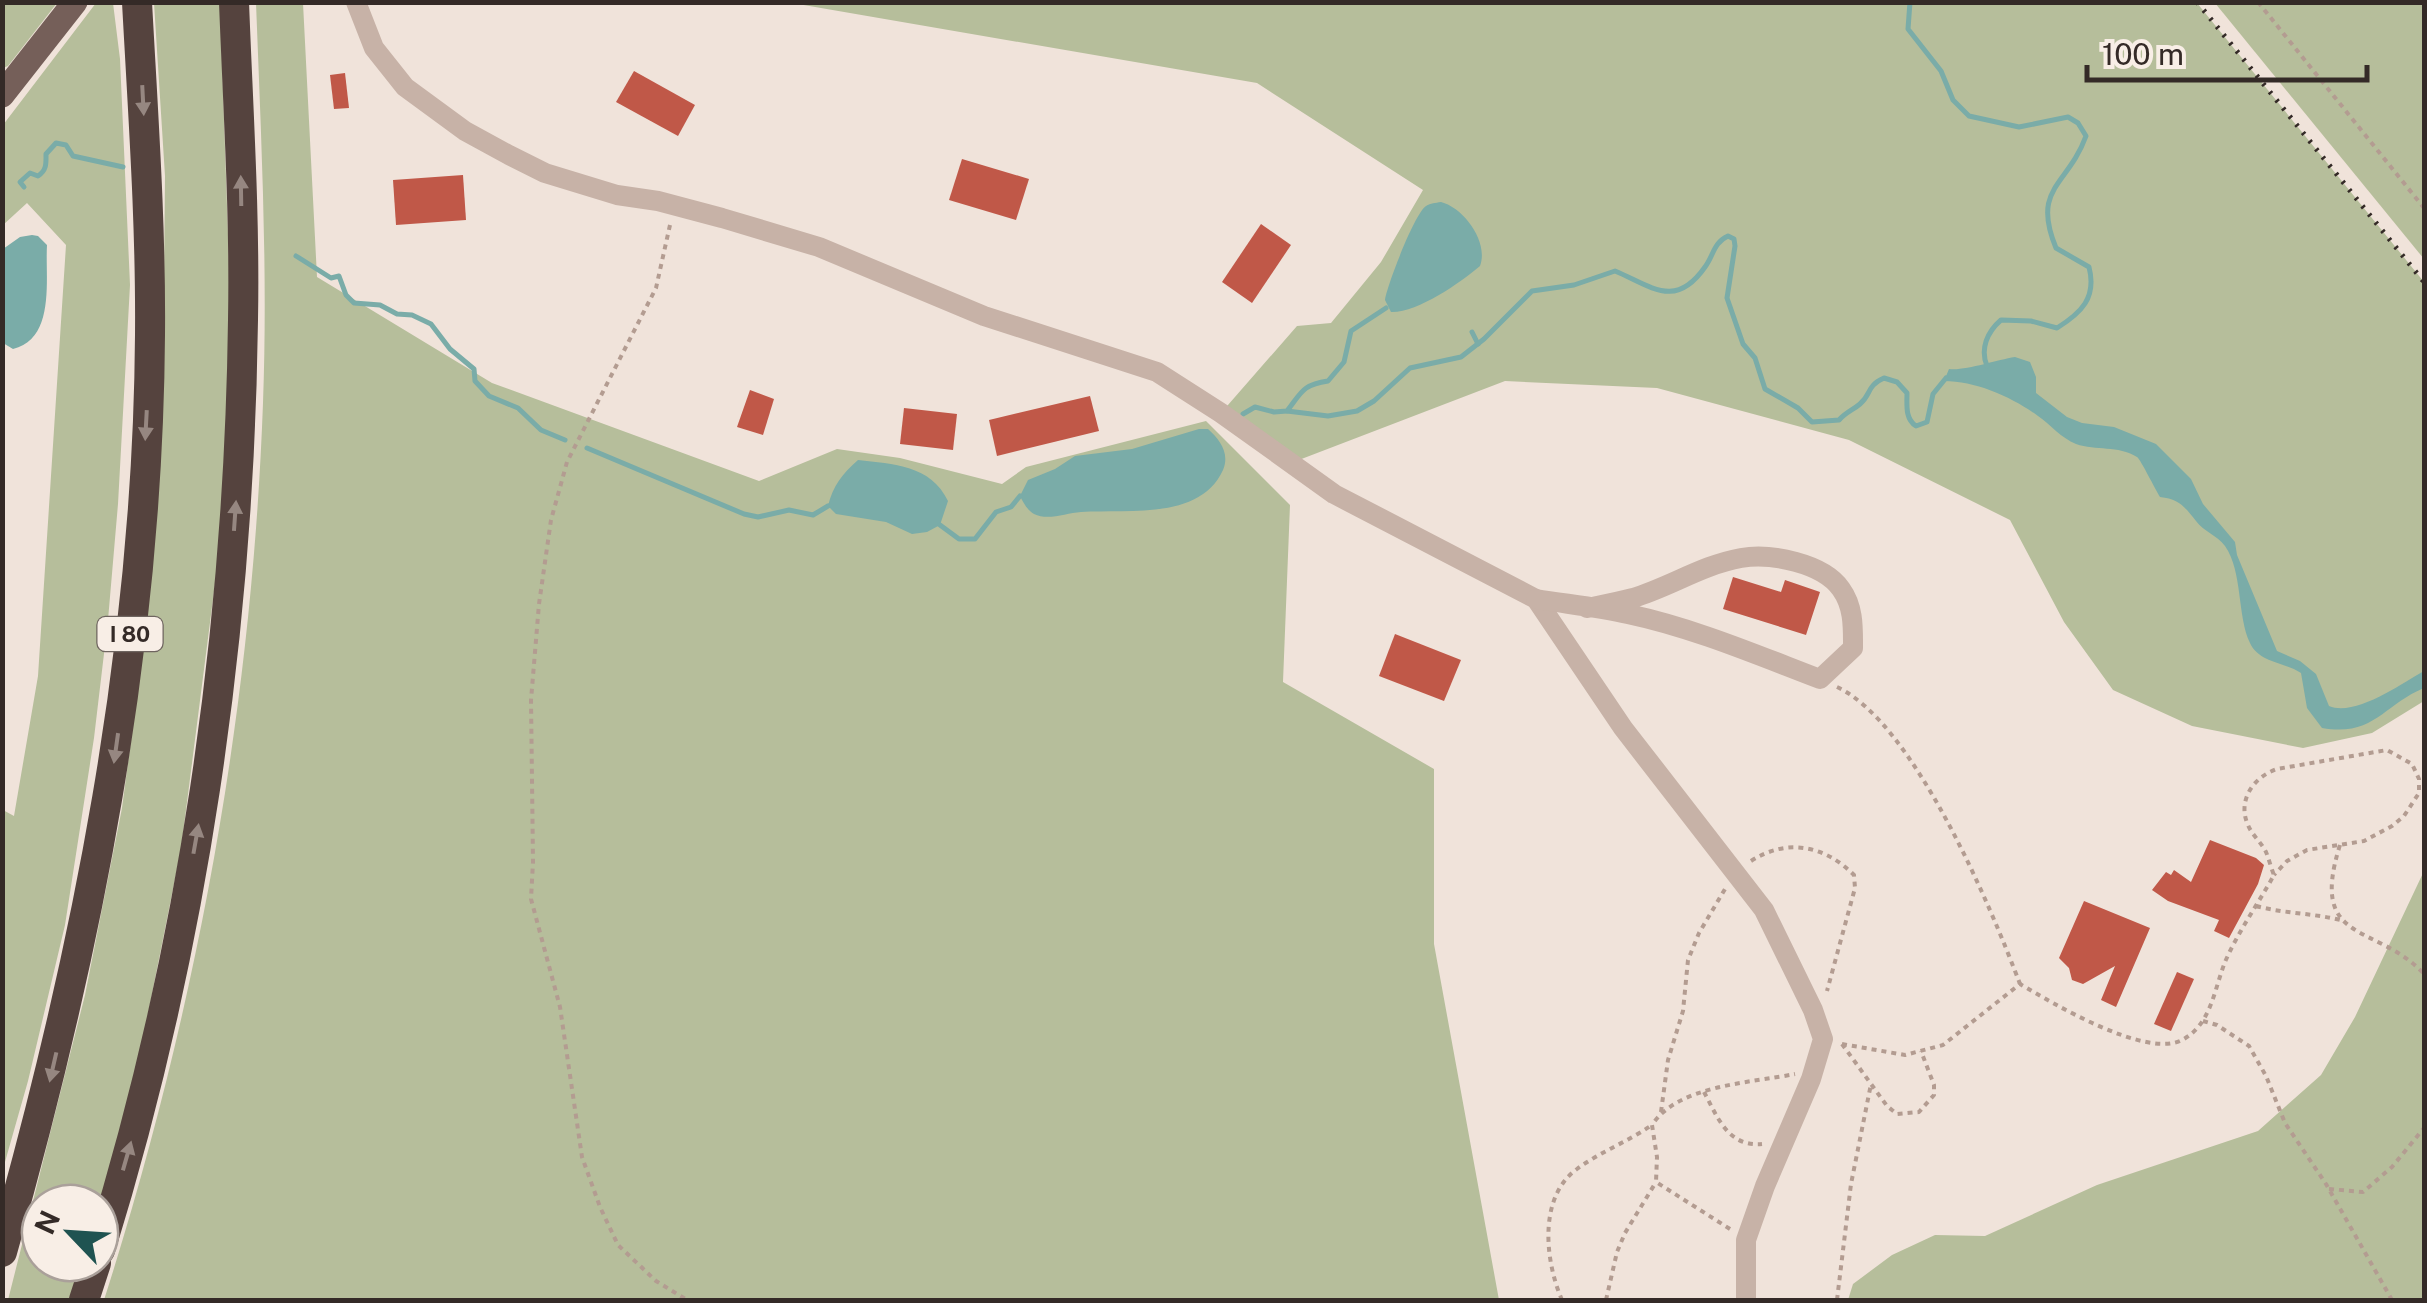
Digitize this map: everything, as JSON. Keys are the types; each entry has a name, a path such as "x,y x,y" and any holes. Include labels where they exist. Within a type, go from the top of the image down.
{"highway":[{"name":"I 80","path":"2,1252 45,1100 94,881 112,777 137,572 150,339 149,228 137,2"},
{"path":"119,1183 186,900 230,582 244,318 234,2"}],"main road":[{"path":"2,95 74,2"}],"lane":[{"path":"356,2 374,48 388,69 426,105 465,132 544,173 819,247 984,316 1157,372 1334,494 1536,599 1588,608 1628,614 1733,645 1820,679 1853,648 1854,617 1841,588 1816,570 1782,559 1745,557 1693,571 1635,598 1588,608"},
{"path":"1536,599 1623,728 1764,910 1823,1038 1747,1238 1746,1300"}],"path":[{"path":"2258,2 2424,208"},
{"path":"674,205 656,288 567,462 550,520 530,700 531,899 560,1006 582,1157 600,1207 618,1244 656,1281 686,1300"},
{"path":"1820,679 1854,695 1880,720 1924,784 1965,853 2020,984 2086,1022 2154,1044 2179,1042 2203,1021 2226,961 2274,875 2307,850 2364,841 2404,816 2419,792 2419,779 2412,764 2387,750 2266,773 2252,785 2244,802 2244,814 2250,830 2266,851 2274,875"},
{"path":"1661,1112 1668,1060 1683,1011 1688,960 1699,933 1734,872 1779,846 1798,845 1843,863 1854,875 1855,888 1818,1024"},
{"path":"2340,846 2332,878 2332,903 2358,935 2403,954 2424,974"},
{"path":"2256,906 2284,914 2320,914 2345,921"},
{"path":"1921,1051 1934,1095 1918,1112 1897,1114 1842,1044 1905,1055 1944,1045 2020,984"},
{"path":"2203,1021 2217,1025 2249,1046 2285,1123 2328,1188 2392,1300"},
{"path":"1562,1300 1552,1270 1549,1214 1556,1194 1578,1168 1652,1125 1672,1103 1704,1092 1814,1070"},
{"path":"1837,1300 1851,1184 1871,1084"},
{"path":"1704,1092 1735,1139 1744,1144 1784,1141"},
{"path":"1606,1300 1616,1252 1656,1182 1658,1156 1652,1125"},
{"path":"2328,1188 2362,1192 2392,1167 2424,1128"},
{"path":"1656,1182 1747,1238"}],"green space":[{"path":"2,3 57,3 3,68"},
{"path":"96,3 113,3 120,59 130,285 118,504 94,738 65,925 3,1169 3,810 14,816 38,676 66,245 27,203 3,225 3,125"},
{"path":"154,3 220,3 230,292 226,460 218,560 181,849 135,1079 106,1183 38,1183 85,995 122,808 145,635 163,388 165,176"},
{"path":"256,3 303,3 317,277 492,383 759,481 837,449 900,458 1002,484 1026,467 1206,421 1290,505 1283,682 1434,769 1434,944 1499,1300 104,1300 109,1283 120,1283 120,1247 167,1080 214,857 232,744 257,517 264,353"},
{"path":"792,3 2197,3 2424,282 2424,701 2372,733 2303,748 2192,726 2113,690 2064,622 2010,520 1849,440 1657,388 1505,381 1291,463 1221,413 1297,326 1331,323 1381,262 1423,190 1257,83"},
{"path":"2215,3 2424,3 2424,259"},
{"path":"2424,871 2424,1300 1848,1300 1853,1284 1892,1255 1935,1235 1985,1236 2097,1185 2258,1131 2321,1075 2355,1017"},
{"path":"20,1252 20,1283 76,1283 70,1300 8,1300"}],"water":[{"path":"1441,202 1458,211 1472,227 1481,247 1480,266 1425,302 1391,312 1385,300 1409,235 1421,211"},
{"path":"32,235 47,245 45,306 36,333 27,343 13,349 3,343 3,249 20,237"},
{"path":"2015,357 2030,362 2036,377 2036,393 2067,417 2114,427 2156,444 2191,479 2203,504 2235,542 2277,651 2300,661 2316,674 2329,706 2364,703 2424,671 2424,688 2366,724 2340,730 2322,728 2307,708 2301,673 2260,655 2250,643 2235,568 2225,546 2181,504 2160,497 2137,457 2076,444 2005,397 1981,387 1944,381 1949,369"},
{"path":"1208,429 1220,442 1225,464 1212,486 1180,505 1045,517 1032,512 1020,496 1028,480 1075,456 1132,449"},
{"path":"858,460 910,468 932,480 948,501 940,525 912,534 886,522 836,514 828,506 833,492"}],"building":[{"path":"634,71 695,105 678,136 616,102"},
{"path":"345,73 349,108 334,109 330,75"},
{"path":"962,159 1029,179 1016,220 949,200"},
{"path":"463,175 466,220 396,225 393,180"},
{"path":"1261,224 1291,245 1252,303 1222,282"},
{"path":"750,390 774,399 763,435 737,427"},
{"path":"1090,396 1099,431 997,456 989,420"},
{"path":"904,408 957,414 953,450 900,444"},
{"path":"1733,577 1781,592 1785,580 1820,592 1806,635 1723,609"},
{"path":"1395,634 1461,660 1444,701 1379,676"},
{"path":"2210,840 2264,865 2229,938 2214,931 2219,920 2168,901 2152,890 2166,872 2171,875 2174,870 2191,882"},
{"path":"2084,901 2150,928 2116,1007 2101,1000 2115,966 2083,984 2072,980 2069,968 2059,958"},
{"path":"2177,972 2194,979 2171,1031 2154,1024"}],"waterway":[{"path":"1910,2 1908,29 1941,71 1953,100 1969,116 2019,127 2068,117 2078,123 2086,136 2055,188 2048,212 2056,248 2089,267 2089,296 2080,310 2057,328 2031,321 2001,320 1986,341 1987,366"},
{"path":"24,187 20,182 30,173 41,174 46,154 56,143 66,145 73,156 123,167"},
{"path":"1287,411 1328,416 1357,411 1410,368 1461,357 1532,291 1574,285 1615,271 1662,291 1683,288 1694,280 1728,236 1734,239 1735,246 1727,298 1743,344 1755,358 1765,389 1798,408 1812,422 1839,420 1884,378 1897,382 1907,393 1908,416 1916,426 1927,422 1933,394 1946,378"},
{"path":"296,256 331,278 339,276 346,295 354,303 380,305 431,324 450,349 474,369 475,381 489,396 518,408 541,430 565,440"},
{"path":"1243,414 1255,407 1287,411 1308,387 1328,381 1344,362 1351,331 1386,308"},
{"path":"1472,332 1478,344"},
{"path":"587,448 744,514 758,517 789,510 813,515 828,506"},
{"path":"940,525 959,539 975,539 996,512 1011,507 1020,496"}],"railway":[{"path":"2197,2 2424,282"}]}
